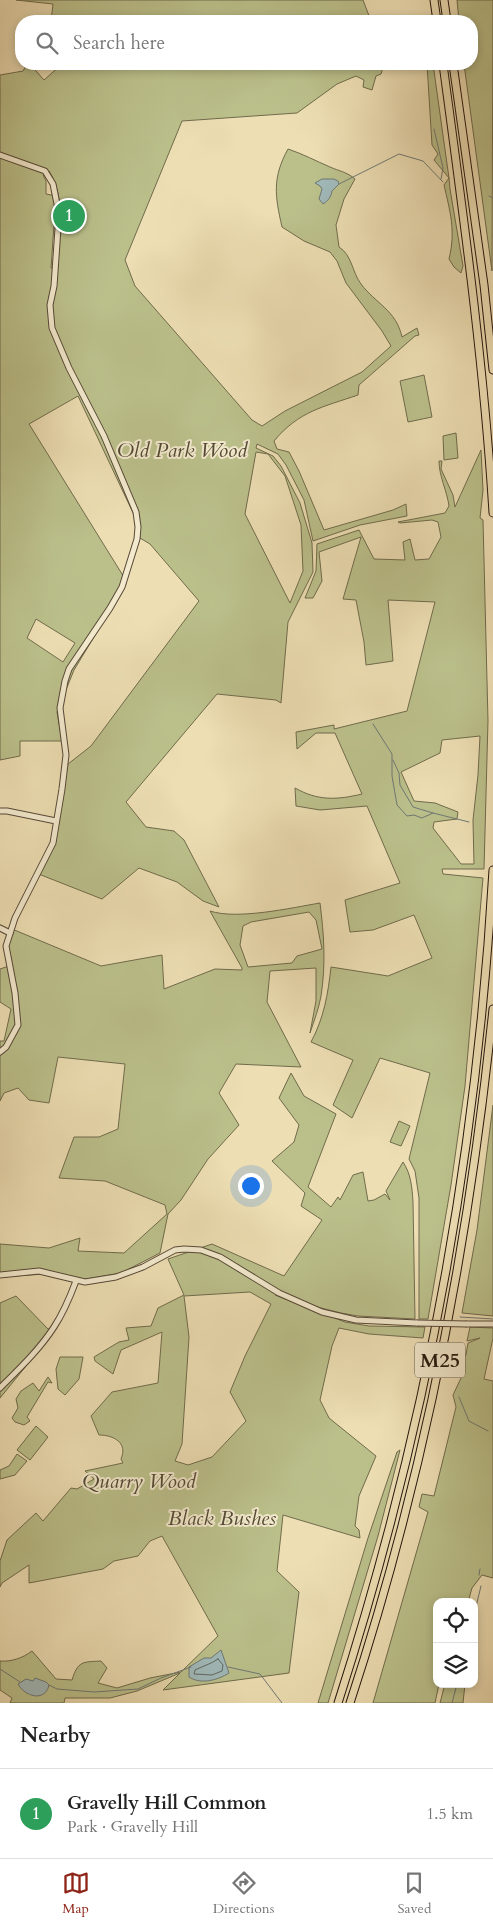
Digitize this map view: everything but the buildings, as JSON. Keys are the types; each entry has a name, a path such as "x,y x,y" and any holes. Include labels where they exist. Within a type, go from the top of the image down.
{"highway":[{"path":"434,0 436,15"},
{"path":"445,0 446,15"},
{"path":"444,70 478,328 493,513"},
{"path":"454,70 493,370"},
{"name":"M25","path":"338,1703 373,1588 404,1471 430,1355 445,1276 476,1074 484,1000 493,870"},
{"name":"M25","path":"350,1703 404,1520 435,1386 469,1201 483,1103 493,1009"}],"street":[{"path":"0,155 44,171 53,184 59,214 54,286 50,305 52,328 69,368 104,436 136,512 138,528 137,539 122,586 110,608 69,669 65,681 60,708 66,755 53,843 27,892 6,946 15,993 18,1026 6,1047 0,1052"},
{"path":"0,811 7,810 56,821"},
{"path":"0,928 10,934"},
{"path":"0,1275 39,1271 85,1282 116,1277 143,1267 174,1250 200,1250 220,1257 279,1294 322,1312 356,1320 493,1324"},
{"path":"0,1388 26,1362 53,1328 65,1308 76,1281"}],"green space":[{"path":"16,0 363,0 369,15 52,15 53,4"},
{"path":"457,0 493,0 492,271 465,70 478,70 478,15 458,15"},
{"name":"Old Park Wood","path":"24,70 35,70 44,80 55,70 382,70 381,74 376,76 372,90 363,87 364,80 356,76 337,84 297,113 182,121 125,260 135,286 252,420 262,426 285,411 362,372 391,346 346,283 337,261 330,252 304,241 282,227 276,187 279,169 288,149 346,173 355,179 344,199 336,225 339,247 347,254 361,284 395,320 402,337 417,328 419,335 415,336 359,385 358,395 302,416 274,441 277,449 289,452 324,530 393,510 406,504 407,516 360,525 313,541 304,500 286,465 278,454 257,444 256,448 273,456 281,466 300,503 312,543 313,572 288,622 281,703 276,700 217,694 126,802 146,827 174,831 184,840 219,907 203,901 177,882 139,868 102,899 36,873 53,843 68,764 91,746 199,601 150,544 140,538 135,517 78,396 29,424 122,574 126,584 74,670 57,712 62,741 20,741 20,756 0,760 0,75","holes":["49,171 55,182 60,206 58,267 51,268 56,196 46,194 46,181 43,175","256,452 268,454 285,476 301,525 303,571 290,603 245,514","36,619 75,643 63,662 27,638"]},
{"path":"427,70 434,70 449,178 434,160 438,154 432,145"},
{"path":"449,178 463,266 461,273 449,259 452,230 444,185"},
{"path":"424,375 432,417 408,422 400,381"},
{"path":"456,433 458,458 444,460 443,436"},
{"path":"481,450 483,490 480,518 483,520 488,721 484,869 442,869 443,874 483,878 465,1086 451,1185 428,1319 419,1319 419,1198 415,1171 409,1159 430,1073 380,1058 352,1118 333,1105 353,1060 311,1042 325,1006 331,967 388,976 432,958 414,915 373,930 350,932 345,900 400,883 367,806 320,810 296,806 295,788 312,795 328,798 362,794 335,733 316,733 297,749 296,732 334,725 334,729 407,711 435,602 388,600 393,661 366,665 364,642 356,600 343,599 361,537 319,552 322,581 313,598 305,598 316,571 317,544 359,530 374,559 405,560 403,542 410,539 415,560 429,559 441,537 438,522 432,520 398,522 445,513 449,506 439,461 442,461 441,469 453,495 455,507","holes":["480,736 473,820 474,864 461,864 433,828 434,822 457,819 458,812 435,803 414,801 401,772 440,753 442,740"]},
{"path":"320,903 323,927 324,972 318,1010 310,1033 316,1001 316,968 270,971 267,1002 301,1067 236,1064 219,1093 239,1125 208,1159 181,1200 168,1214 160,1253 121,1273 86,1279 45,1274 0,1277 0,1244 49,1248 80,1238 78,1251 124,1253 167,1214 165,1205 105,1181 59,1178 74,1137 99,1137 118,1129 125,1064 58,1057 49,1103 29,1100 18,1088 4,1093 0,1101 0,1041 4,1041 11,1009 0,1002 0,969 9,966 6,946 12,929 101,966 162,955 164,989 215,969 242,970 210,911 249,914","holes":["309,912 316,920 322,949 297,956 292,963 248,967 240,945 243,926 251,922"]},
{"path":"291,1073 304,1096 336,1114 308,1187 331,1207 338,1197 340,1200 353,1175 363,1172 368,1201 385,1194 390,1200 386,1191 403,1162 411,1181 415,1319 358,1316 313,1306 281,1292 275,1295 345,1322 369,1326 425,1327 423,1338 369,1334 339,1328 332,1346 320,1400 329,1418 376,1456 359,1496 355,1526 359,1530 360,1538 283,1515 277,1571 299,1592 289,1673 163,1690 180,1673 137,1691 110,1698 65,1698 64,1703 10,1703 12,1698 0,1690 0,1661 17,1659 32,1651 56,1679 72,1680 76,1669 85,1662 101,1661 107,1668 98,1683 117,1688 150,1678 181,1672 218,1636 162,1536 150,1541 138,1556 114,1561 103,1569 29,1583 29,1565 2,1583 0,1587 0,1561 7,1540 36,1513 43,1521 71,1488 77,1489 94,1479 85,1471 123,1463 121,1459 123,1449 121,1444 110,1436 99,1435 91,1416 112,1392 158,1383 162,1332 121,1350 113,1374 95,1361 94,1357 119,1342 129,1340 126,1328 151,1326 158,1308 184,1295 168,1259 212,1244 284,1276 322,1220 301,1206 305,1193 272,1161 294,1142 299,1125 279,1098","holes":["250,1292 271,1304 245,1356 230,1392 246,1421 212,1457 188,1465 175,1461 182,1444 189,1337 184,1296"]},
{"path":"493,1105 493,1316 462,1313 477,1230"},
{"path":"399,1121 410,1126 401,1146 390,1142"},
{"path":"16,1296 48,1329 57,1328 0,1398 0,1303"},
{"path":"470,1327 493,1328 493,1338 484,1379 493,1381 493,1578 482,1575 472,1588 469,1598 433,1598 433,1688 438,1688 435,1703 373,1703 428,1512 419,1507 422,1494 434,1496 456,1407 453,1395 462,1376 464,1363 452,1366 453,1359 466,1355 468,1343 480,1338 467,1341"},
{"path":"60,1357 83,1357 79,1379 65,1395 58,1389 56,1369"},
{"path":"48,1377 52,1383 48,1382 27,1417 30,1421 24,1425 15,1422 12,1418 18,1408 16,1399 21,1391 33,1383 39,1391"},
{"path":"36,1426 48,1437 30,1460 17,1450"},
{"path":"400,1450 378,1536 328,1703 318,1703 368,1538 397,1452"},
{"path":"17,1454 27,1461 15,1475 0,1479 0,1470 9,1466"},
{"path":"444,1688 465,1688 463,1703 440,1703"}],"water":[{"path":"322,179 334,179 339,184 323,204 319,199 322,189 315,183"},
{"path":"221,1650 229,1673 209,1681 199,1681 189,1677 189,1667 204,1658 211,1658"},
{"path":"35,1678 49,1685 47,1691 39,1696 25,1692 18,1684 26,1679 33,1681"}],"waterway":[{"path":"434,129 443,168 441,179"},
{"path":"339,184 399,154 423,161 443,182"},
{"path":"489,196 493,198"},
{"path":"373,724 392,754 392,776 397,805 407,816 414,815 422,818 433,813 469,822"},
{"path":"393,760 399,773 400,785 413,807 433,813"},
{"path":"460,1317 493,1319"},
{"path":"459,1397 469,1421 488,1431"},
{"path":"479,1575 480,1569"},
{"path":"478,1598 481,1586"},
{"path":"49,1685 57,1689 94,1692 138,1689 191,1667"},
{"path":"228,1667 260,1674 282,1703"},
{"path":"0,1669 20,1682"},
{"path":"452,1703 456,1688"}],"place":[{"name":"Gravelly Hill Common","path":"69,216"}],"park label":[{"name":"Quarry Wood","path":"139,1481"},
{"name":"Black Bushes","path":"222,1518"}]}
